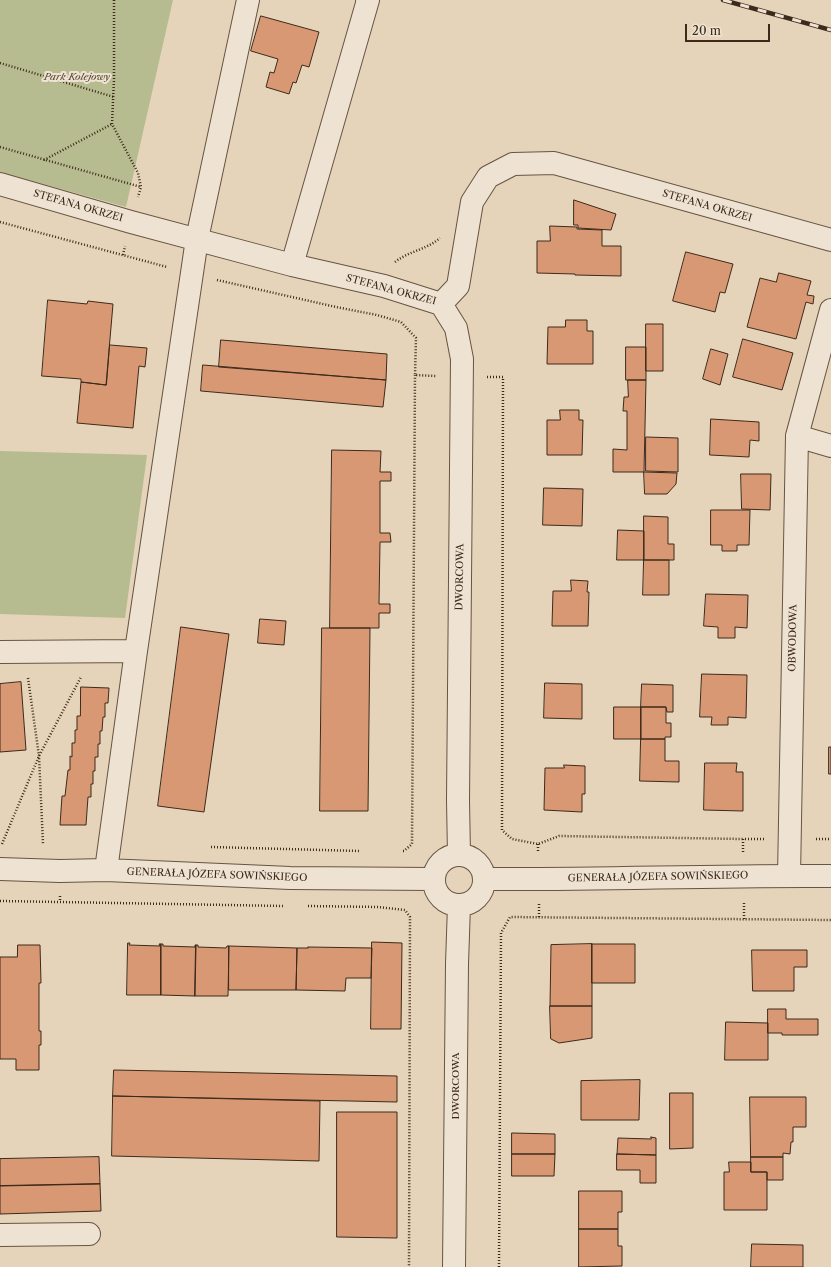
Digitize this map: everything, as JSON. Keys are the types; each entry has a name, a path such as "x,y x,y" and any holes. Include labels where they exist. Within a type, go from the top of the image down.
{"street":[{"path":"106,870 136,651 197,239 248,0"},
{"path":"292,265 367,0"},
{"name":"STEFANA OKRZEI","path":"0,184 132,222 292,265 384,286 441,304 458,286 472,202 488,177 513,164 554,163 831,240"},
{"name":"DWORCOWA","path":"441,304 456,328 462,359 458,800 459,855"},
{"name":"OBWODOWA","path":"789,876 797,436 831,310"},
{"path":"797,436 831,446"},
{"path":"0,652 136,651"},
{"path":"459,855 467,856 479,864 484,879 480,894 467,904 459,905 446,902 440,897 434,885 433,878 439,864 444,859 459,855"},
{"name":"GENERAŁA JÓZEFA SOWIŃSKIEGO","path":"0,869 60,871 106,870 290,878 433,878"},
{"name":"GENERAŁA JÓZEFA SOWIŃSKIEGO","path":"484,879 831,876"},
{"name":"DWORCOWA","path":"454,1267 459,905"},
{"path":"0,1234 89,1234"}],"path":[{"path":"0,148 141,187 138,172 112,124 114,97 114,0"},
{"path":"0,63 114,97"},
{"path":"44,160 112,124"},
{"path":"0,222 192,274 377,315 401,322 416,338 412,844 404,852 398,851"},
{"path":"415,375 441,376"},
{"path":"484,376 503,377 502,830 512,839 538,844 559,836 743,838"},
{"path":"2,844 39,756 95,651"},
{"path":"25,652 39,756 43,845"},
{"path":"0,901 60,902"},
{"path":"378,907 405,910 410,917 409,1267"},
{"path":"499,1267 501,933 510,917 831,920"}],"green space":[{"name":"Park Kolejowy","path":"0,0 173,0 126,207 0,172"},
{"path":"0,451 147,455 125,618 0,614"}],"building":[{"path":"261,16 319,32 309,67 302,65 296,83 293,82 289,94 266,87 270,72 274,73 278,59 251,51"},
{"path":"574,200 616,214 611,230 578,228 578,225 574,225"},
{"path":"550,226 602,230 602,246 621,246 621,276 537,273 537,241 550,241"},
{"path":"686,252 733,264 725,293 720,292 715,312 673,301"},
{"path":"779,273 811,281 807,295 814,296 813,304 806,302 796,339 747,327 760,278 776,282"},
{"path":"48,300 87,304 88,301 113,304 106,385 81,382 81,379 42,376"},
{"path":"566,320 587,320 587,331 593,331 593,364 547,364 548,327 565,327"},
{"path":"646,324 663,324 663,371 646,371"},
{"path":"743,339 793,353 782,390 733,377"},
{"path":"221,340 387,354 386,380 219,367"},
{"path":"110,345 147,348 145,367 139,366 133,428 77,423 81,382 106,385"},
{"path":"626,347 646,347 646,380 626,380"},
{"path":"711,349 728,354 720,385 703,379"},
{"path":"203,365 386,380 383,407 201,391"},
{"path":"628,380 646,380 644,472 613,472 613,449 627,450 627,411 623,411 624,397 628,397"},
{"path":"560,410 579,410 579,420 583,420 582,455 547,455 547,420 560,420"},
{"path":"711,419 759,422 759,441 750,440 749,457 710,455"},
{"path":"646,437 678,438 678,472 646,471"},
{"path":"332,450 381,451 380,472 391,472 391,481 380,481 380,533 390,533 391,542 380,542 379,604 390,604 390,613 379,613 379,628 330,628"},
{"path":"644,472 677,473 676,484 667,494 645,494"},
{"path":"741,474 771,474 770,510 742,509"},
{"path":"544,488 583,489 582,526 543,525"},
{"path":"711,510 750,510 749,545 737,545 737,551 722,551 722,545 711,545"},
{"path":"644,516 668,517 668,544 674,544 674,560 644,560"},
{"path":"618,530 644,531 644,560 617,560"},
{"path":"644,560 669,560 669,595 643,595"},
{"path":"571,580 588,581 588,626 552,626 553,591 571,591"},
{"path":"706,594 748,595 747,628 735,627 735,638 718,638 718,627 704,626"},
{"path":"260,619 286,621 284,645 258,643"},
{"path":"181,627 229,634 204,812 158,806"},
{"path":"322,628 370,628 368,811 320,811"},
{"path":"702,674 747,675 746,718 728,717 728,725 711,725 712,717 700,717"},
{"path":"21,682 26,750 0,752 0,684"},
{"path":"545,683 582,684 582,719 544,718"},
{"path":"642,684 673,685 673,712 667,712 666,707 641,707"},
{"path":"81,687 109,688 108,703 105,703 105,717 103,717 102,731 100,731 98,757 95,757 95,771 93,771 93,784 91,784 91,797 88,797 86,825 60,825 62,796 65,796 68,770 70,770 72,743 75,743 75,730 77,730 77,716 80,716"},
{"path":"614,707 641,707 641,739 614,739"},
{"path":"641,707 666,707 666,723 671,723 671,737 665,737 665,739 641,739"},
{"path":"641,739 665,739 665,761 679,761 679,782 640,781"},
{"path":"829,747 831,747 831,774 829,774"},
{"path":"705,763 737,763 736,772 743,772 743,811 704,810"},
{"path":"564,765 585,766 585,794 582,794 582,812 544,810 545,768 564,768"},
{"path":"372,942 402,943 401,1029 371,1029"},
{"path":"128,943 130,943 129,945 160,946 159,944 161,944 161,995 127,995"},
{"path":"161,944 163,944 163,946 195,947 196,945 195,996 161,995"},
{"path":"592,944 635,944 635,983 592,983"},
{"path":"592,944 592,1006 550,1006 551,945"},
{"path":"18,945 40,945 41,983 39,983 39,1031 41,1031 41,1045 39,1045 39,1070 16,1070 16,1059 0,1059 0,957 17,957"},
{"path":"196,945 198,945 198,947 226,948 229,946 228,996 195,996"},
{"path":"229,946 297,948 296,990 229,990"},
{"path":"297,948 372,948 371,978 346,978 345,991 296,990"},
{"path":"752,950 807,950 807,967 794,967 794,991 753,991"},
{"path":"550,1006 592,1006 592,1038 559,1043 551,1039"},
{"path":"768,1009 786,1009 786,1019 818,1019 818,1035 782,1035 782,1033 768,1033"},
{"path":"726,1022 768,1023 768,1060 725,1060"},
{"path":"114,1070 397,1076 397,1102 113,1096"},
{"path":"640,1080 639,1120 581,1120 581,1081"},
{"path":"670,1093 693,1093 693,1148 670,1149"},
{"path":"113,1096 320,1101 319,1161 112,1156"},
{"path":"750,1097 806,1097 806,1127 793,1127 793,1142 791,1142 790,1154 783,1153 783,1157 751,1157"},
{"path":"337,1112 397,1112 397,1238 337,1237"},
{"path":"512,1133 555,1134 555,1154 512,1154"},
{"path":"651,1137 656,1138 656,1155 617,1154 618,1138 651,1139"},
{"path":"512,1154 555,1154 554,1176 512,1176"},
{"path":"617,1154 656,1155 656,1183 640,1183 640,1170 617,1170"},
{"path":"99,1157 100,1184 0,1186 0,1159"},
{"path":"751,1157 783,1157 783,1180 767,1180 767,1172 751,1172"},
{"path":"729,1162 751,1162 751,1172 767,1172 767,1210 724,1210 724,1172 729,1172"},
{"path":"100,1184 101,1211 0,1214 0,1186"},
{"path":"579,1191 622,1191 622,1212 618,1212 618,1229 579,1229"},
{"path":"579,1229 618,1229 618,1246 622,1246 622,1266 579,1267"},
{"path":"752,1244 803,1245 803,1267 751,1267"}],"railway":[{"path":"723,0 831,30"}]}
